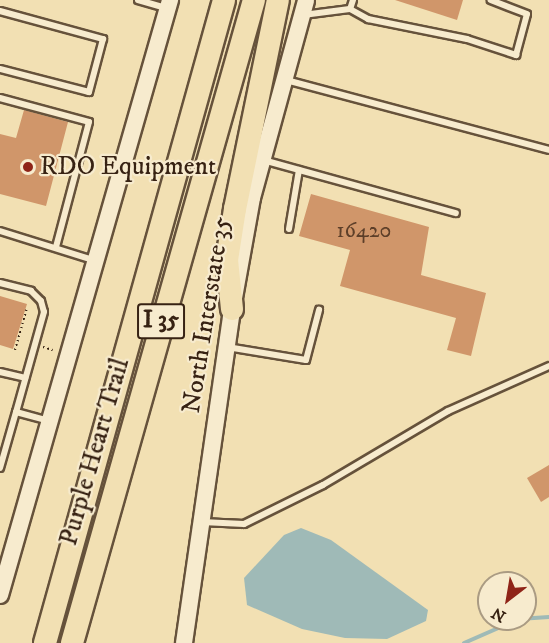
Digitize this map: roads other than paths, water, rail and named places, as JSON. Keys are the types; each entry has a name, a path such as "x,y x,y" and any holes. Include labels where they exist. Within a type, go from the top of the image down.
{"highway":[{"name":"Purple Heart Trail","path":"45,643 224,0"},
{"name":"Purple Heart Trail","path":"72,643 254,0"},
{"path":"231,309 227,261 235,209 278,0"}],"main road":[{"path":"0,596 169,4"},
{"name":"North Interstate 35","path":"184,643 231,309 263,160 304,8"}],"lane":[{"path":"138,0 169,4"},
{"path":"350,9 353,0"},
{"path":"304,8 350,9 368,19 467,39 516,55 527,14 491,0"},
{"path":"0,11 103,39 89,92 0,69"},
{"path":"285,79 549,150"},
{"path":"0,98 89,122 56,247"},
{"path":"263,160 456,213"},
{"path":"289,229 299,170"},
{"path":"0,231 97,261"},
{"path":"0,283 31,291 41,300 44,312 0,468"},
{"path":"226,346 306,360 319,310"},
{"path":"201,522 244,524 323,485 448,411 549,366"},
{"path":"0,372 26,378"},
{"path":"16,412 50,421"}],"water":[{"path":"301,528 331,540 428,610 426,621 387,639 345,638 302,629 247,605 244,578 284,535"}],"waterway":[{"path":"464,643 519,619 549,617"}],"place":[{"name":"RDO Equipment","path":"28,167"}]}
